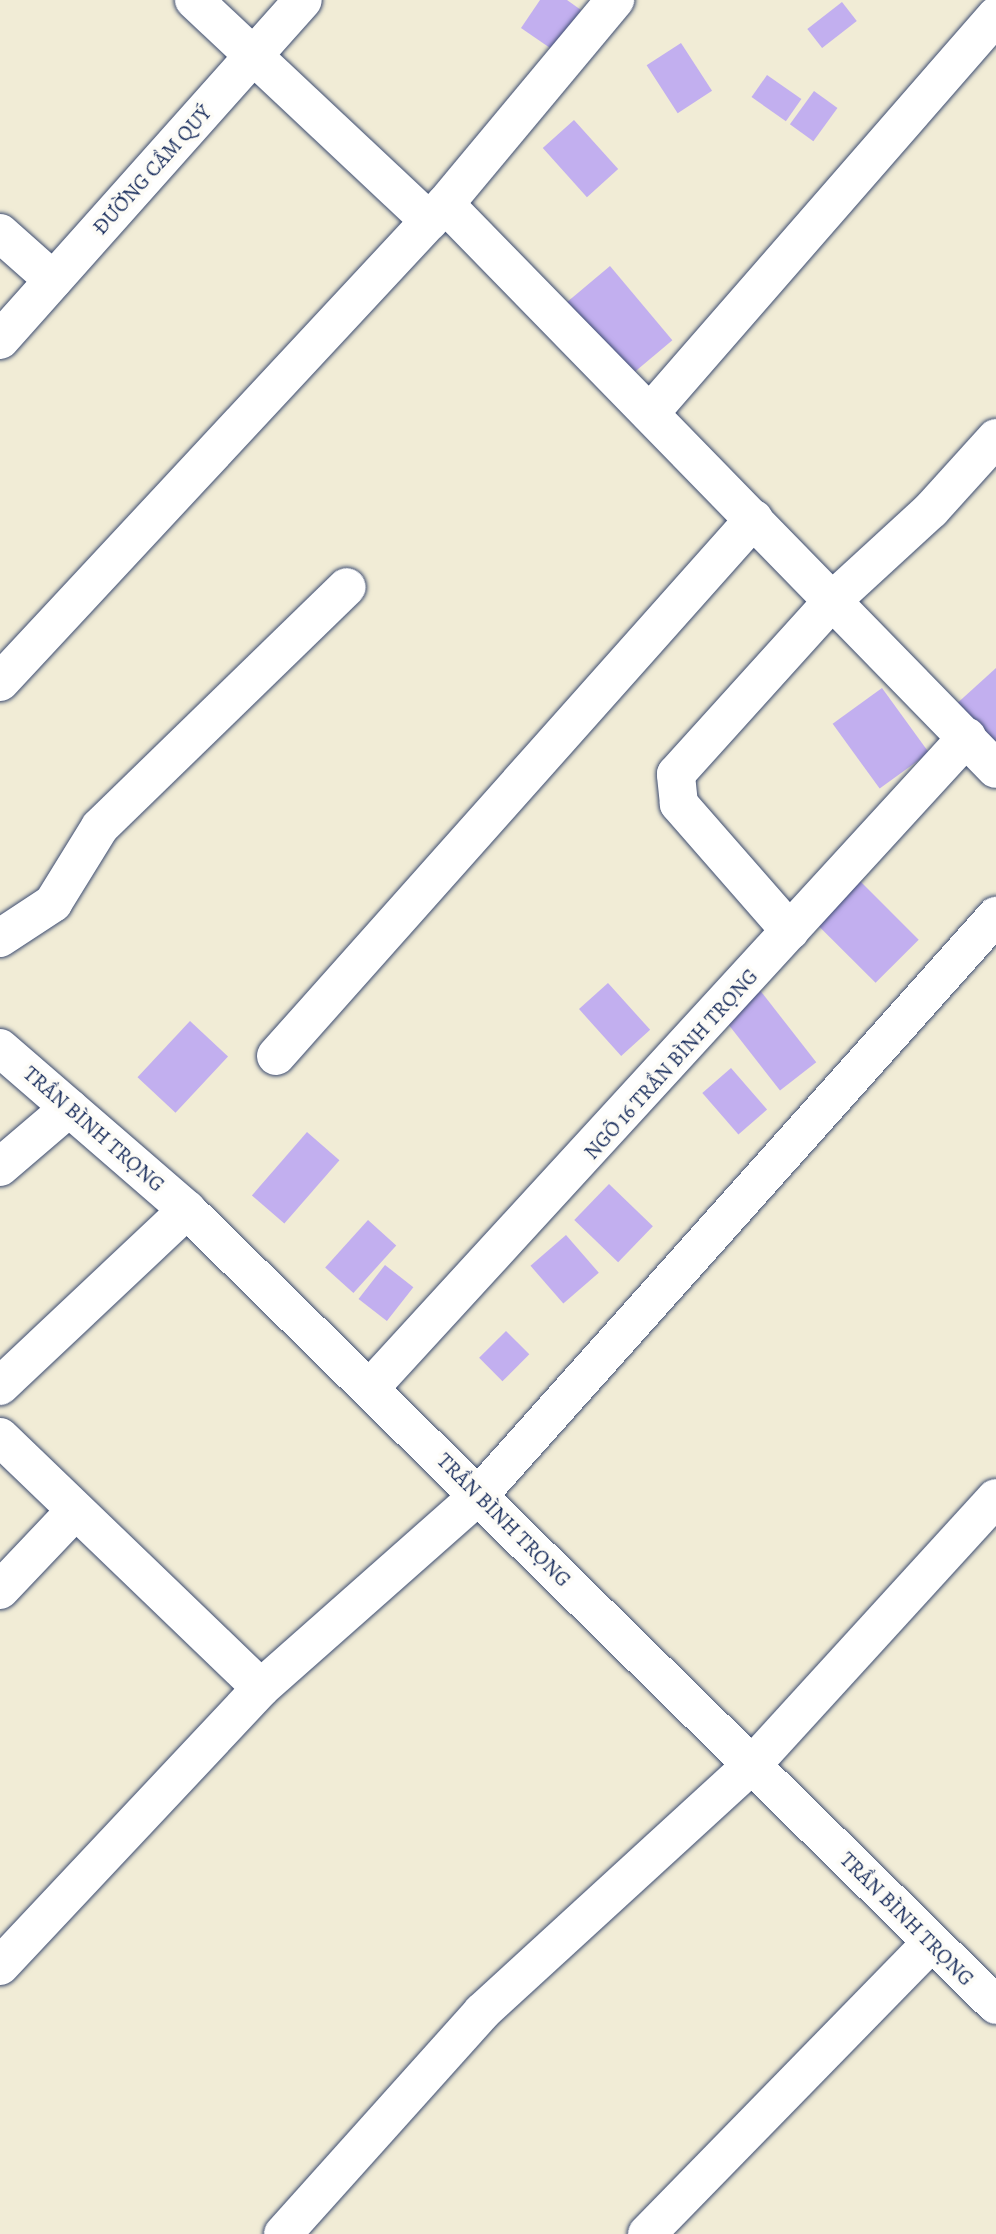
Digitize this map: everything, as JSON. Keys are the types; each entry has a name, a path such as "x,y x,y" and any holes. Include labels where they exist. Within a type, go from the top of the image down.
{"street":[{"path":"194,0 437,212 650,414 996,769"},
{"name":"ĐƯỜNG CẦM QUÝ","path":"0,340 303,0"},
{"path":"0,682 437,212 615,0"},
{"path":"650,414 996,16"},
{"path":"0,233 53,280"},
{"path":"790,931 679,804 676,774 833,600 931,510 996,438"},
{"path":"276,1056 754,519"},
{"path":"0,938 53,903 100,827 347,587"},
{"name":"NGÕ 16 TRẦN BÌNH TRỌNG","path":"372,1387 967,737"},
{"path":"0,1966 261,1688 478,1496 996,916"},
{"name":"TRẦN BÌNH TRỌNG","path":"0,1048 187,1210 372,1387 478,1496 752,1764 930,1944 996,2006"},
{"path":"0,1167 69,1108"},
{"path":"0,1386 187,1210"},
{"path":"0,1437 74,1512 261,1688"},
{"path":"283,2234 482,2011 752,1764 996,1498"},
{"path":"0,1590 74,1512"},
{"path":"647,2234 930,1944"}],"building":[{"path":"540,0 567,0 581,10 553,50 521,28"},
{"path":"842,2 857,21 822,48 807,29"},
{"path":"681,43 712,91 678,113 647,65"},
{"path":"767,75 801,99 786,121 752,97"},
{"path":"814,91 837,108 813,141 790,124"},
{"path":"574,120 618,169 587,197 543,148"},
{"path":"610,266 672,340 626,380 563,305"},
{"path":"996,668 996,753 953,707"},
{"path":"882,688 929,753 880,789 833,724"},
{"path":"860,881 919,940 876,983 817,924"},
{"path":"608,983 650,1030 621,1056 579,1009"},
{"path":"759,989 816,1062 780,1091 723,1017"},
{"path":"190,1021 228,1056 176,1113 137,1077"},
{"path":"731,1068 767,1110 738,1134 702,1093"},
{"path":"307,1132 339,1160 284,1224 252,1195"},
{"path":"609,1184 653,1226 618,1262 574,1220"},
{"path":"368,1220 396,1245 353,1293 325,1268"},
{"path":"566,1235 599,1273 563,1304 531,1266"},
{"path":"385,1265 413,1287 387,1321 359,1299"},
{"path":"506,1331 529,1354 502,1381 479,1358"}]}
